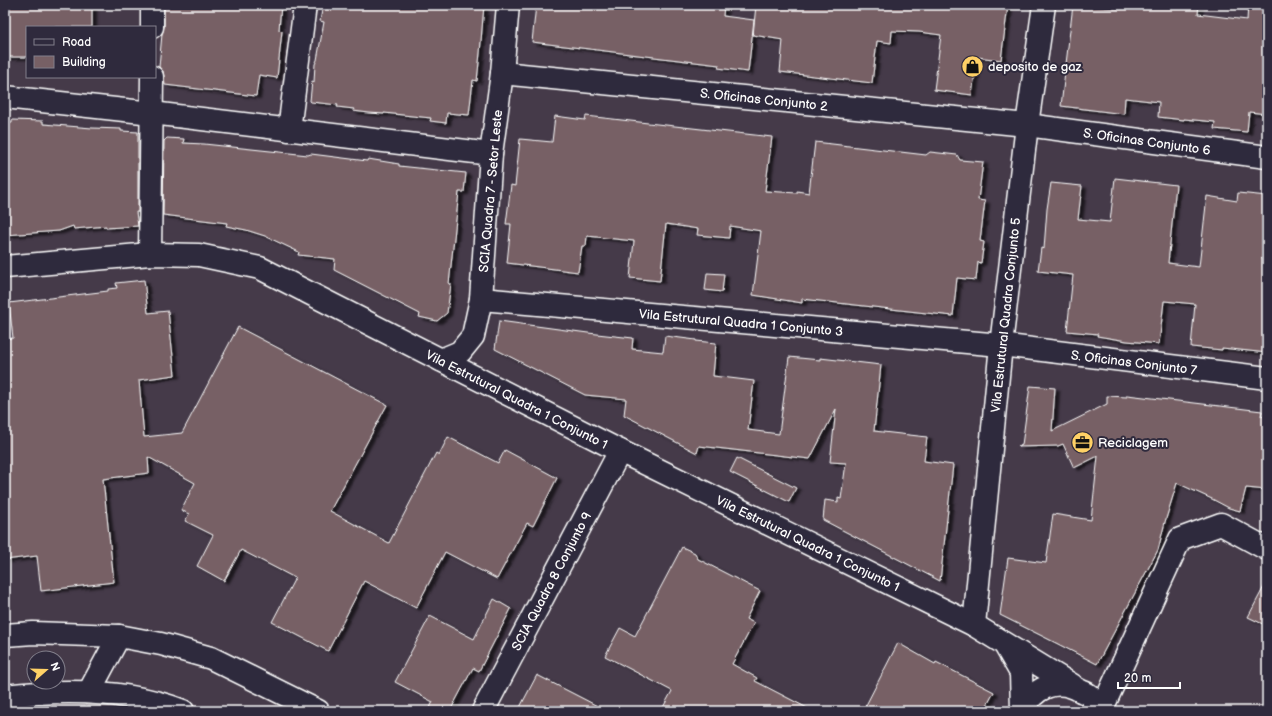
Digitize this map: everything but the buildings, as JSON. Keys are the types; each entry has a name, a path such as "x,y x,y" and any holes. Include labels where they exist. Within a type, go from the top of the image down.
{"street":[{"path":"152,5 152,26"},
{"path":"289,130 305,5"},
{"name":"SCIA Quadra 7 - Setor Leste","path":"441,360 460,352 472,336 481,299 491,154 502,73 508,5"},
{"name":"Vila Estrutural Quadra Conjunto 5","path":"974,625 1001,345 1027,125 1044,5"},
{"name":"S. Oficinas Conjunto 2","path":"502,73 1027,125"},
{"path":"150,254 152,78"},
{"path":"5,97 152,113 491,154"},
{"name":"S. Oficinas Conjunto 6","path":"1027,125 1267,157"},
{"name":"Vila Estrutural Quadra 1 Conjunto 1","path":"5,267 150,254 198,255 260,268 620,451 974,625 1090,696 1100,711"},
{"name":"Vila Estrutural Quadra 1 Conjunto 3","path":"481,299 1001,345"},
{"name":"S. Oficinas Conjunto 7","path":"1001,345 1267,378"},
{"name":"SCIA Quadra 8 Conjunto 9","path":"483,711 620,451"},
{"path":"1100,711 1180,539 1221,524 1267,549"},
{"path":"5,635 32,633 119,636 161,644 211,658 311,709"},
{"path":"90,692 119,636"},
{"path":"1005,644 1020,674 1022,711"},
{"path":"1022,711 1031,697 1042,688 1057,684 1072,685"},
{"path":"5,696 36,692 90,692 147,699 183,711"}],"place":[{"name":"deposito de gaz","path":"973,66"},
{"name":"Reciclagem","path":"1082,442"}]}
